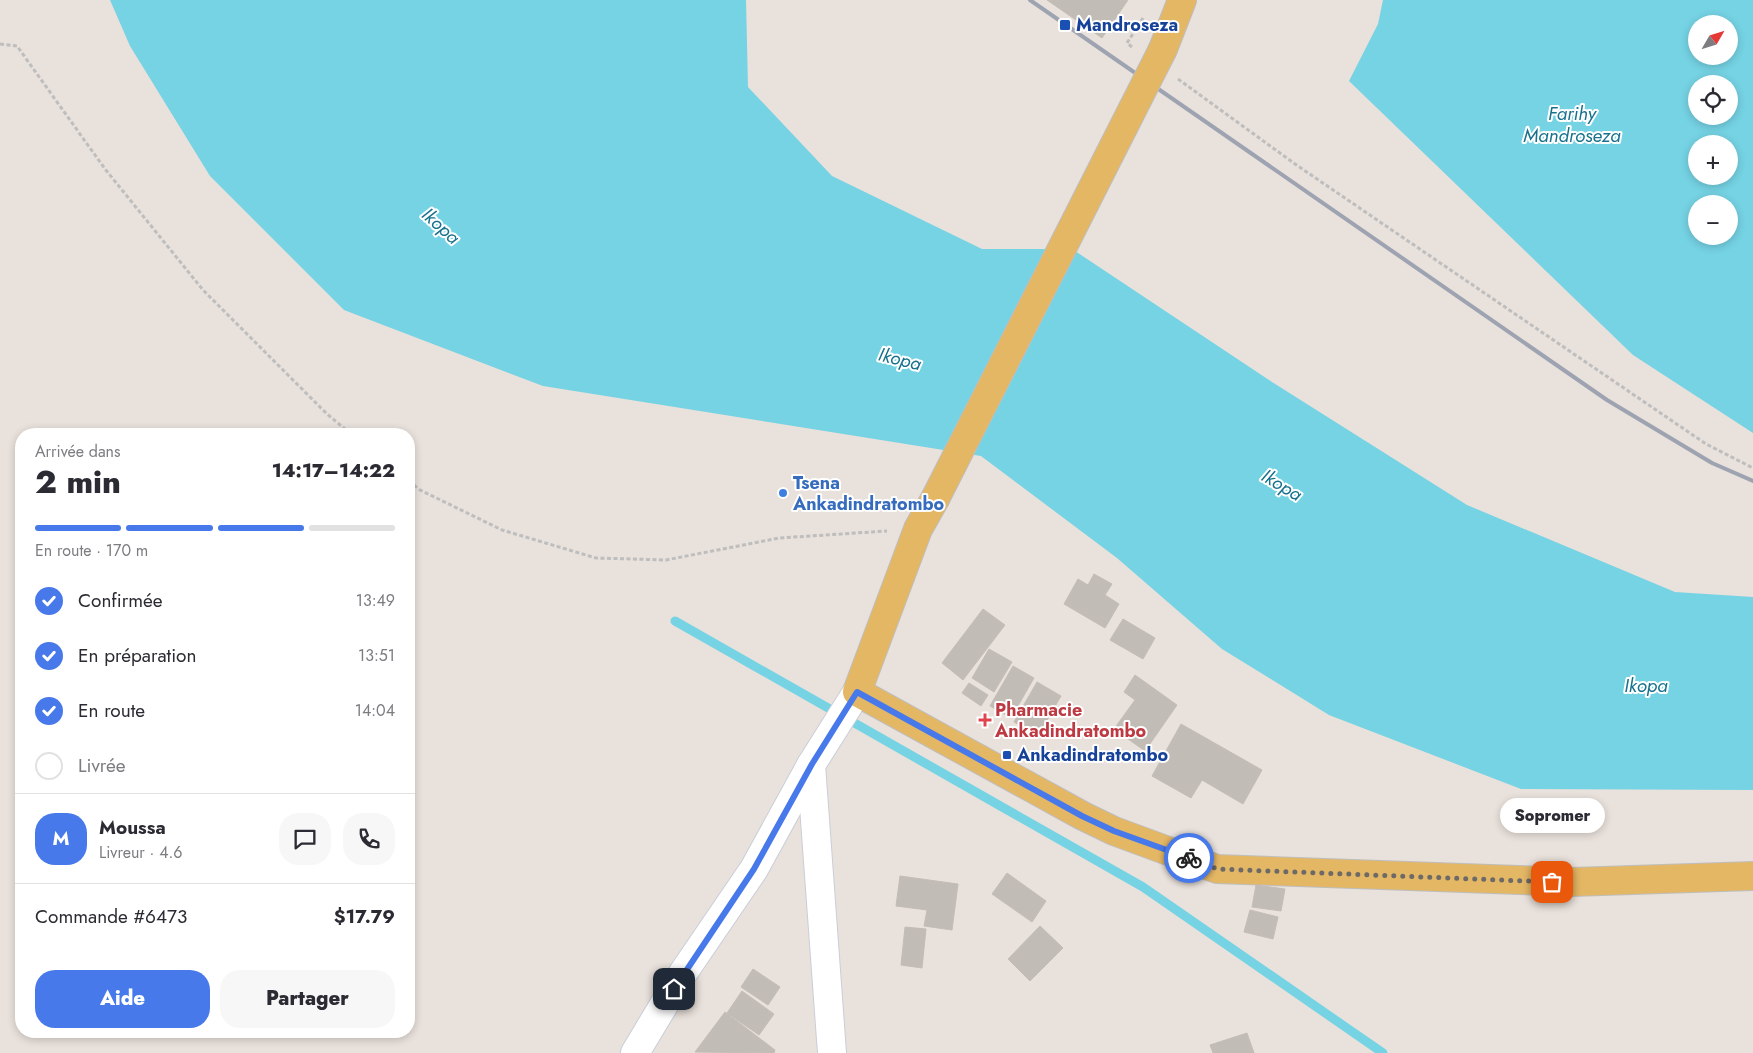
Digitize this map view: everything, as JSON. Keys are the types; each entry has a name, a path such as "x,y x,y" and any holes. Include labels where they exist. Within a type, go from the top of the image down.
{"main road":[{"path":"1182,0 1164,49 918,529 857,692 1082,816 1114,831 1217,869 1572,882 1753,876"}],"street":[{"path":"635,1053 684,973 754,869 812,764 857,692"},
{"path":"812,764 832,1053"}],"path":[{"path":"1135,49 1127,43 1145,14"},
{"path":"0,44 17,46 105,169 203,290 327,414 344,428"},
{"path":"1175,78 1295,164 1706,444 1753,468"},
{"path":"415,486 502,530 596,558 666,560 779,538 918,529"}],"water":[{"name":"Ikopa","path":"110,0 746,0 748,87 832,176 982,249 1072,249 1269,380 1467,505 1675,592 1753,597 1753,790 1521,789 1329,715 1222,649 1117,558 981,456 543,386 344,310 210,176 130,46"},
{"name":"Farihy Mandroseza","path":"1383,0 1753,0 1753,433 1633,355 1349,81 1378,24"}],"building":[{"path":"1047,0 1128,0 1102,38"},
{"path":"1094,574 1112,584 1105,595 1119,604 1105,628 1064,604 1078,579 1088,585"},
{"path":"983,609 1005,625 963,680 942,663"},
{"path":"1123,619 1155,638 1143,659 1110,640"},
{"path":"989,649 1012,662 994,692 972,678"},
{"path":"1013,666 1034,678 1011,718 990,706"},
{"path":"1135,675 1177,705 1145,751 1114,729 1135,700 1124,692"},
{"path":"1037,682 1061,696 1038,736 1014,722"},
{"path":"969,683 988,695 981,706 962,693"},
{"path":"1181,724 1262,770 1243,804 1202,780 1191,798 1152,776"},
{"path":"1007,873 1046,901 1032,922 992,894"},
{"path":"900,876 958,884 952,930 924,926 927,910 896,906"},
{"path":"1256,885 1285,889 1281,911 1252,907"},
{"path":"1250,910 1278,917 1273,939 1244,932"},
{"path":"1040,926 1063,948 1030,981 1008,959"},
{"path":"905,927 926,929 922,968 901,965"},
{"path":"753,969 780,987 768,1005 741,987"},
{"path":"742,991 774,1014 759,1035 727,1013"},
{"path":"725,1012 775,1050 774,1053 695,1052"},
{"path":"1247,1033 1254,1053 1213,1053 1210,1045"}],"waterway":[{"path":"675,621 1143,887 1383,1053"}],"railway":[{"path":"1030,0 1607,400 1712,463 1753,481"}],"way so far":[{"path":"1189,858 1217,869 1552,882"}],"place":[{"name":"Mandroseza","path":"1065,25"},
{"name":"Tsena Ankadindratombo","path":"783,493"},
{"name":"Pharmacie Ankadindratombo","path":"985,720"},
{"name":"Ankadindratombo","path":"1007,755"},
{"name":"Sopromer","path":"1552,882"}],"route":[{"path":"674,989 754,869 812,764 857,692 1082,816 1114,831 1189,858"}]}
